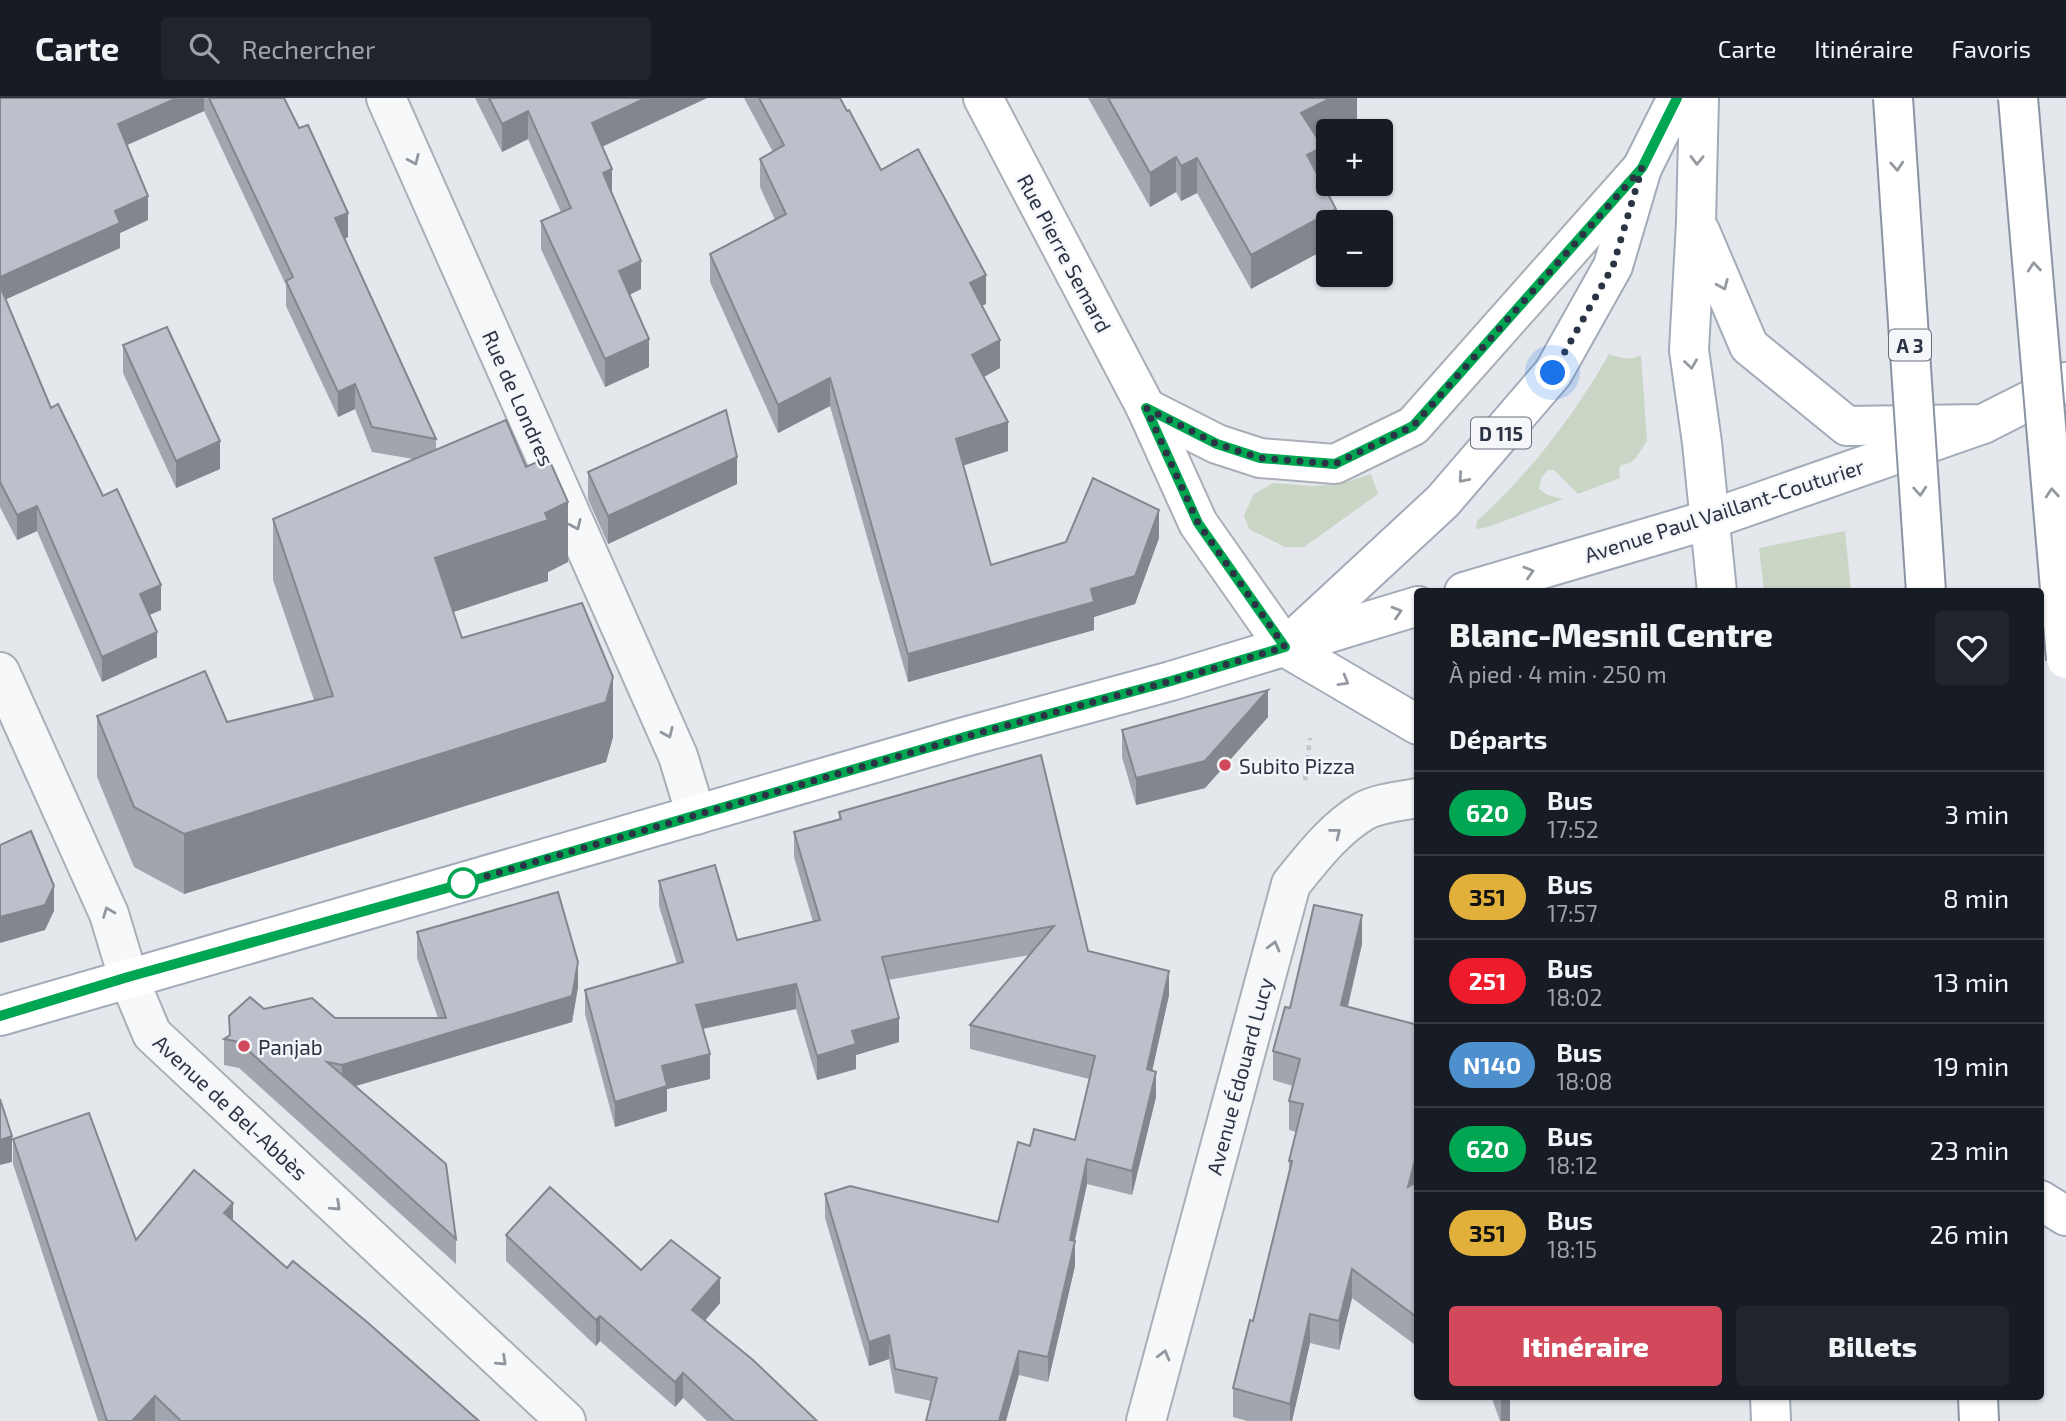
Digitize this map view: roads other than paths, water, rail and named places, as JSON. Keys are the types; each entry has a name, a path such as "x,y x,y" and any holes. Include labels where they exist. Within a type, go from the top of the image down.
{"main road":[{"name":"Rue Pierre Semard","path":"983,98 1146,408 1198,523 1285,647"},
{"name":"D 115","path":"1285,647 1443,501 1553,373 1613,266 1642,168 1677,98"},
{"path":"1699,98 1689,350 1711,519 1717,588"},
{"name":"A 3","path":"1893,98 1926,588"},
{"path":"2018,98 2066,659"},
{"path":"1146,408 1217,444 1260,458 1335,464 1413,426 1642,168"},
{"path":"1696,222 1749,346 1847,426 1983,424"},
{"name":"Avenue Paul Vaillant-Couturier","path":"1478,588 1711,519 1983,424 2066,382"},
{"name":"D 115","path":"0,1016 968,736 1171,681 1414,607"},
{"path":"1285,647 1414,723"},
{"path":"2044,1202 2066,1216"},
{"path":"1770,1400 1771,1421"},
{"path":"1978,1400 1979,1421"}],"street":[{"name":"Rue de Londres","path":"386,98 678,756 696,815"},
{"name":"Avenue de Bel-Abbès","path":"0,672 109,914 128,977 152,1034 566,1421"},
{"name":"Avenue Édouard Lucy","path":"1146,1421 1291,884 1325,841 1364,812 1374,807 1414,799"}],"place":[{"name":"Subito Pizza","path":"1225,765"},
{"name":"Panjab","path":"244,1046"}]}
